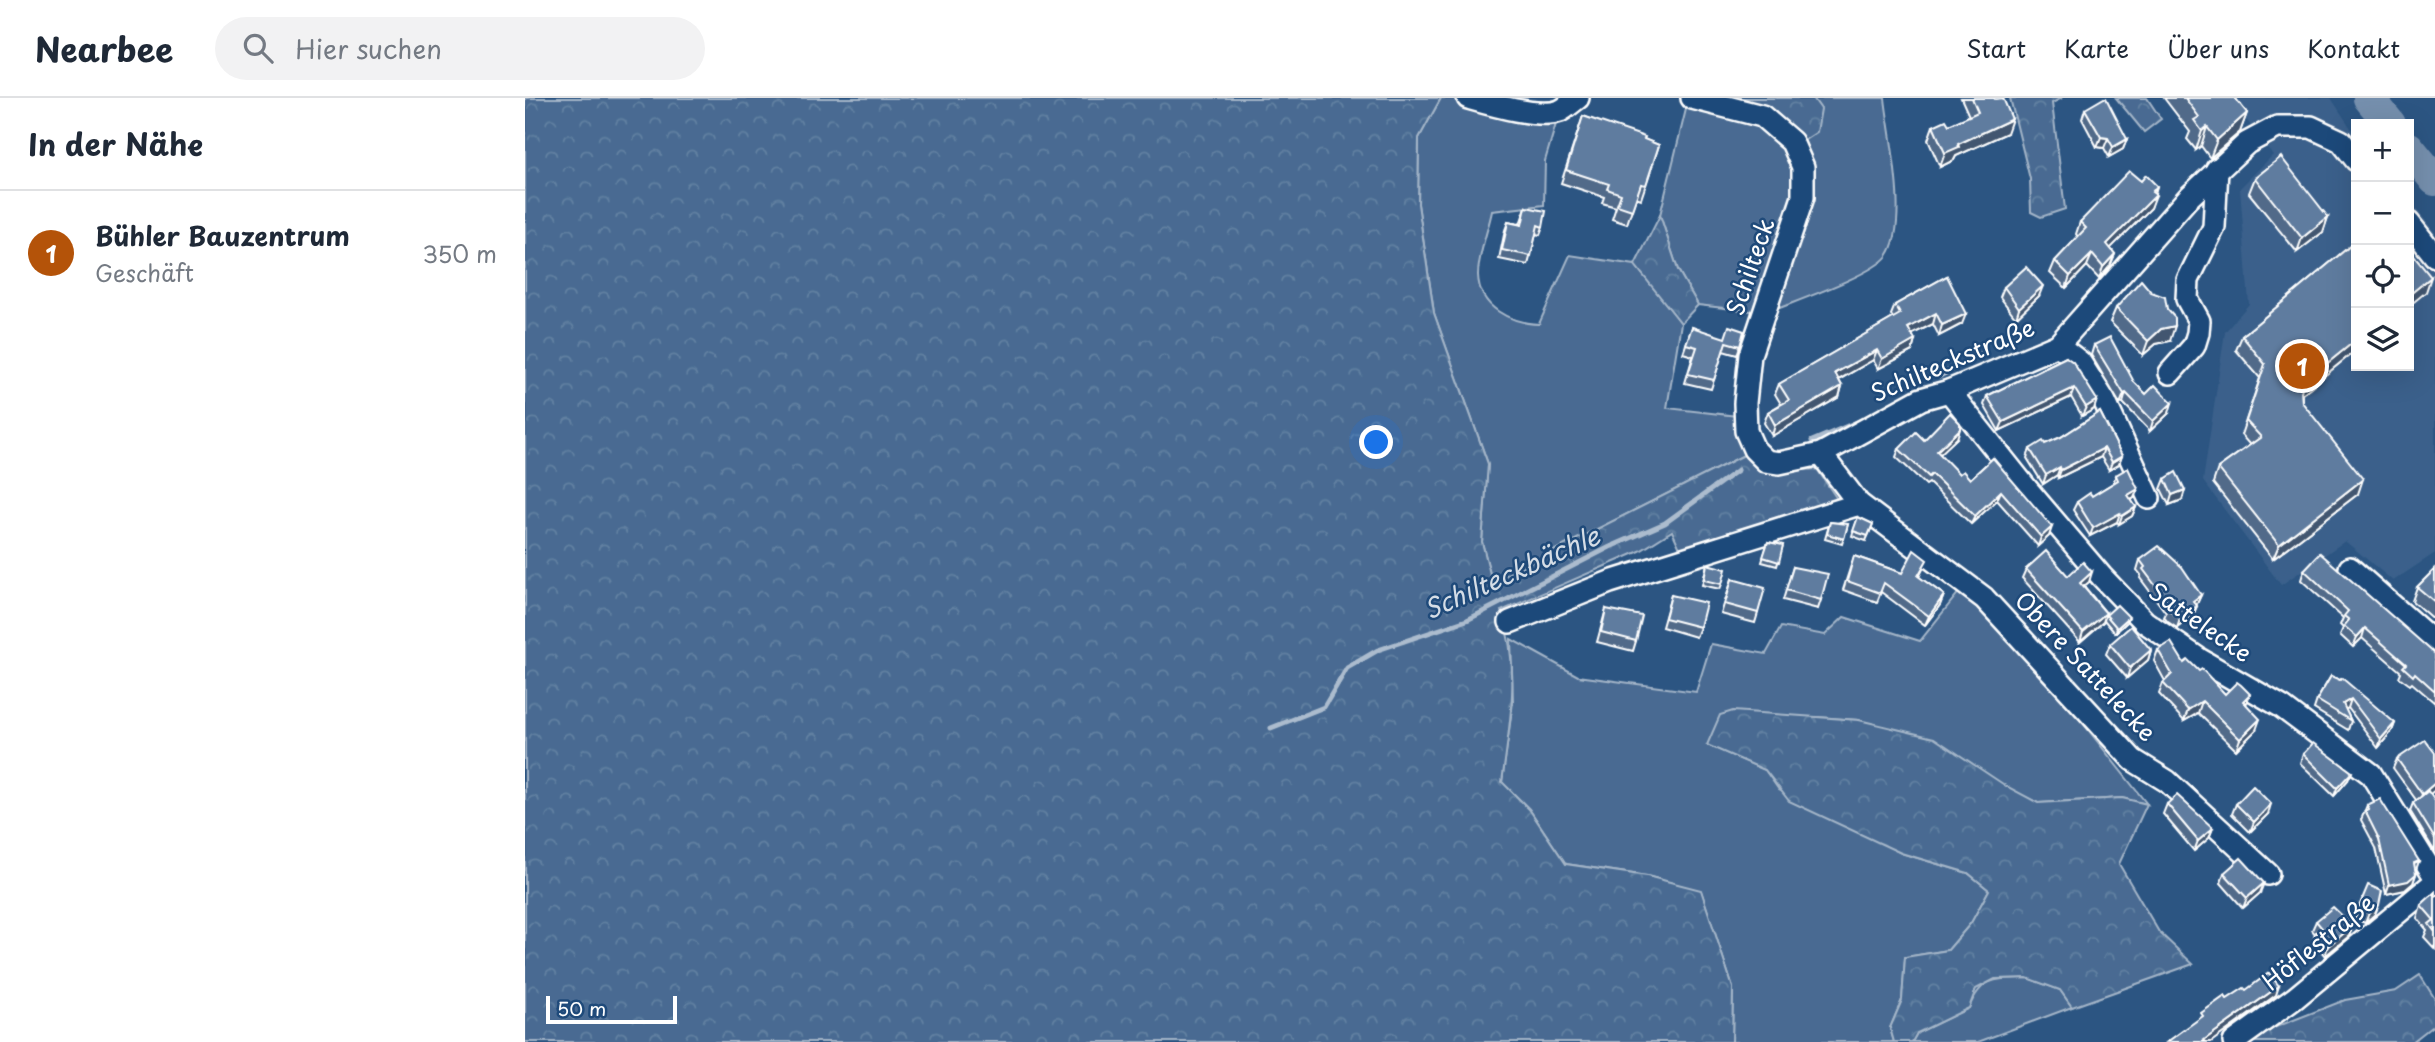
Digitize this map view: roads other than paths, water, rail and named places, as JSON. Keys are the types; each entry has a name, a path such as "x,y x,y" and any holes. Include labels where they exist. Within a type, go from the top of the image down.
{"street":[{"path":"1468,98 1507,108 1550,113 1565,108 1578,98"},
{"name":"Schilteck","path":"1692,98 1762,116 1780,128 1792,142 1803,167 1803,197 1750,355 1746,431 1754,449 1766,461 1779,463 1822,454"},
{"name":"Schilteckstraße","path":"1822,454 1896,411 2058,345 2217,169 2247,143 2277,127 2311,127 2341,141 2351,154"},
{"path":"2171,373 2194,346 2198,333 2199,321 2187,299 2188,281 2214,227 2217,169"},
{"path":"2414,229 2435,256"},
{"path":"2058,345 2080,362 2104,400 2149,498"},
{"name":"Sattelecke","path":"1949,391 2093,567 2145,622 2199,659 2282,707 2371,774 2435,879"},
{"path":"1510,622 1610,582 1859,504 1822,454"},
{"name":"Obere Sattelecke","path":"1859,504 1984,598 2133,760 2167,781 2268,874"},
{"path":"2350,568 2435,643"},
{"name":"Höflestraße","path":"2234,1042 2295,998 2435,879"}],"waterway":[{"path":"2369,98 2386,119"},
{"path":"2414,154 2435,180"},
{"name":"Schilteckbächle","path":"1940,376 1980,354"},
{"name":"Schilteckbächle","path":"1812,441 1864,419"},
{"name":"Schilteckbächle","path":"1271,728 1324,707 1347,668 1378,650 1467,620 1610,547 1665,523 1738,470"}],"place":[{"name":"Bühler Bauzentrum","path":"2302,366"}]}
